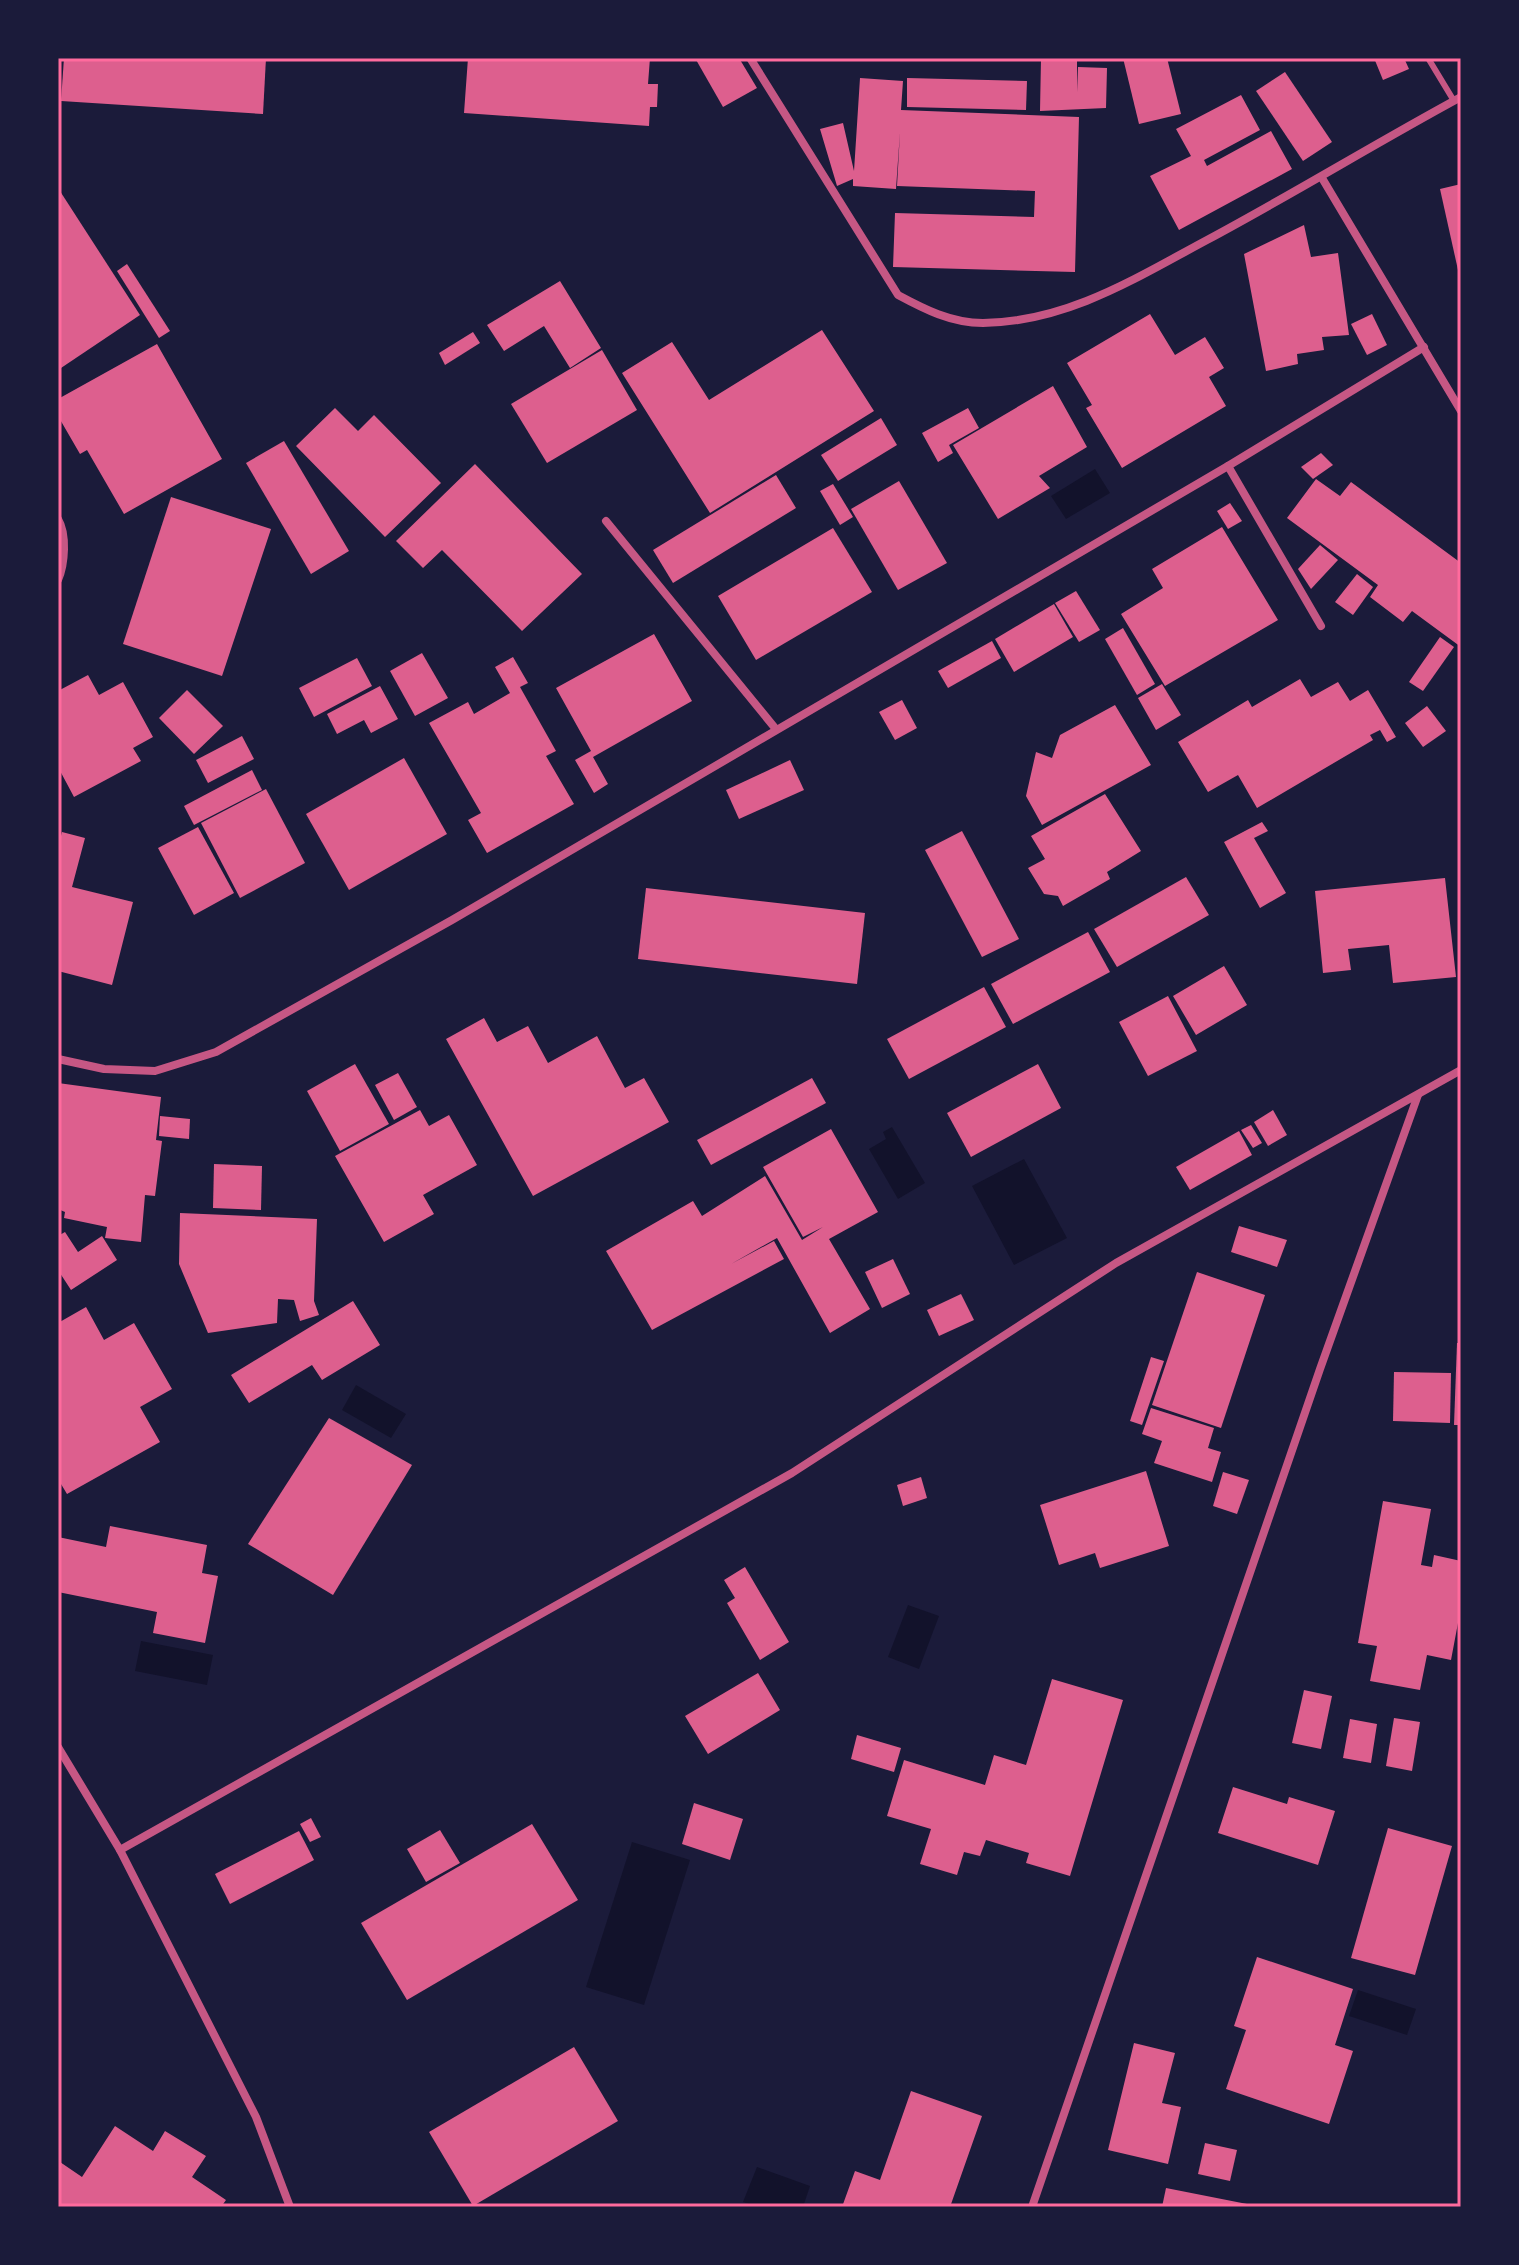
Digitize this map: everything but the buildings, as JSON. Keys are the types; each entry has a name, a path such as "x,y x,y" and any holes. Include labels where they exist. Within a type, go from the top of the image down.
{"street":[{"path":"750,58 898,295 935,315 981,323 1037,317 1095,300 1322,178 1457,99"},
{"path":"1322,178 1461,411"},
{"path":"58,1059 104,1069 155,1071 216,1052 452,920 775,728 1228,466 1424,347"},
{"path":"1228,466 1321,626"},
{"path":"58,519 63,528 62,571 58,580"},
{"path":"606,521 775,728"},
{"path":"120,1850 792,1473 1116,1263 1461,1070"},
{"path":"1032,2207 1320,1369 1418,1095"},
{"path":"58,1747 120,1850 256,2117 290,2207"}],"lane":[{"path":"1428,58 1457,99"}],"shaded area":[{"path":"1095,469 1110,493 1066,519 1051,496"},
{"path":"892,1127 925,1183 898,1199 869,1149 886,1139 883,1132"},
{"path":"1024,1159 1067,1238 1014,1265 972,1186"},
{"path":"356,1385 406,1414 391,1438 342,1410"},
{"path":"908,1605 939,1616 919,1669 888,1657"},
{"path":"141,1641 213,1655 207,1685 135,1671"},
{"path":"632,1842 690,1860 644,2005 586,1987"},
{"path":"1358,1990 1416,2009 1407,2035 1349,2016"},
{"path":"757,2167 810,2186 803,2207 758,2207 743,2202"}]}
